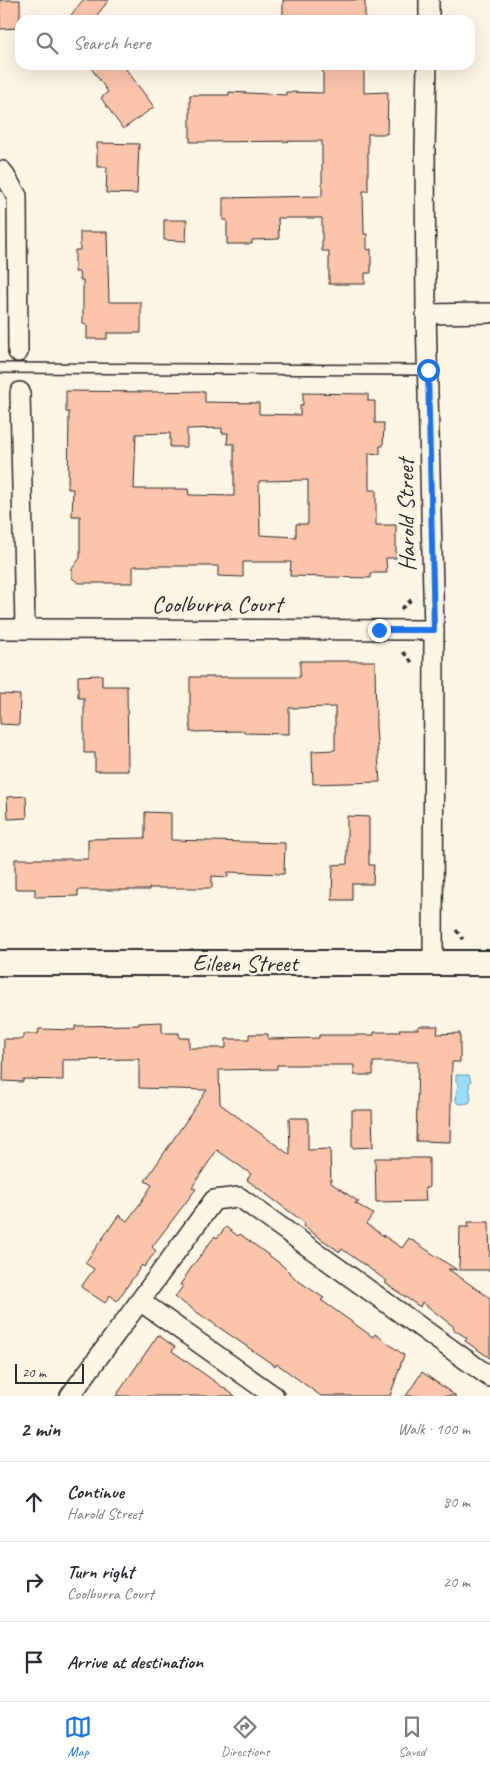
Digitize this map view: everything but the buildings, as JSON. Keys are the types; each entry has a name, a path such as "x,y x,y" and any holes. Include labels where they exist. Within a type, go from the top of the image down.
{"street":[{"path":"429,0 429,15"},
{"name":"Harold Street","path":"427,70 425,148 426,314 434,630 433,964"},
{"path":"0,171 2,171 17,196 18,352"},
{"path":"426,314 490,313"},
{"path":"20,392 25,628"},
{"name":"Coolburra Court","path":"0,629 434,630"},
{"name":"Eileen Street","path":"0,963 490,964"},
{"path":"70,1396 214,1200 239,1197 490,1378"},
{"path":"140,1301 274,1396"}],"lane":[{"path":"0,368 428,370"}],"water":[{"path":"456,1075 469,1075 471,1099 469,1103 457,1103 458,1083"}],"route":[{"path":"379,630 434,630 428,370"}]}
